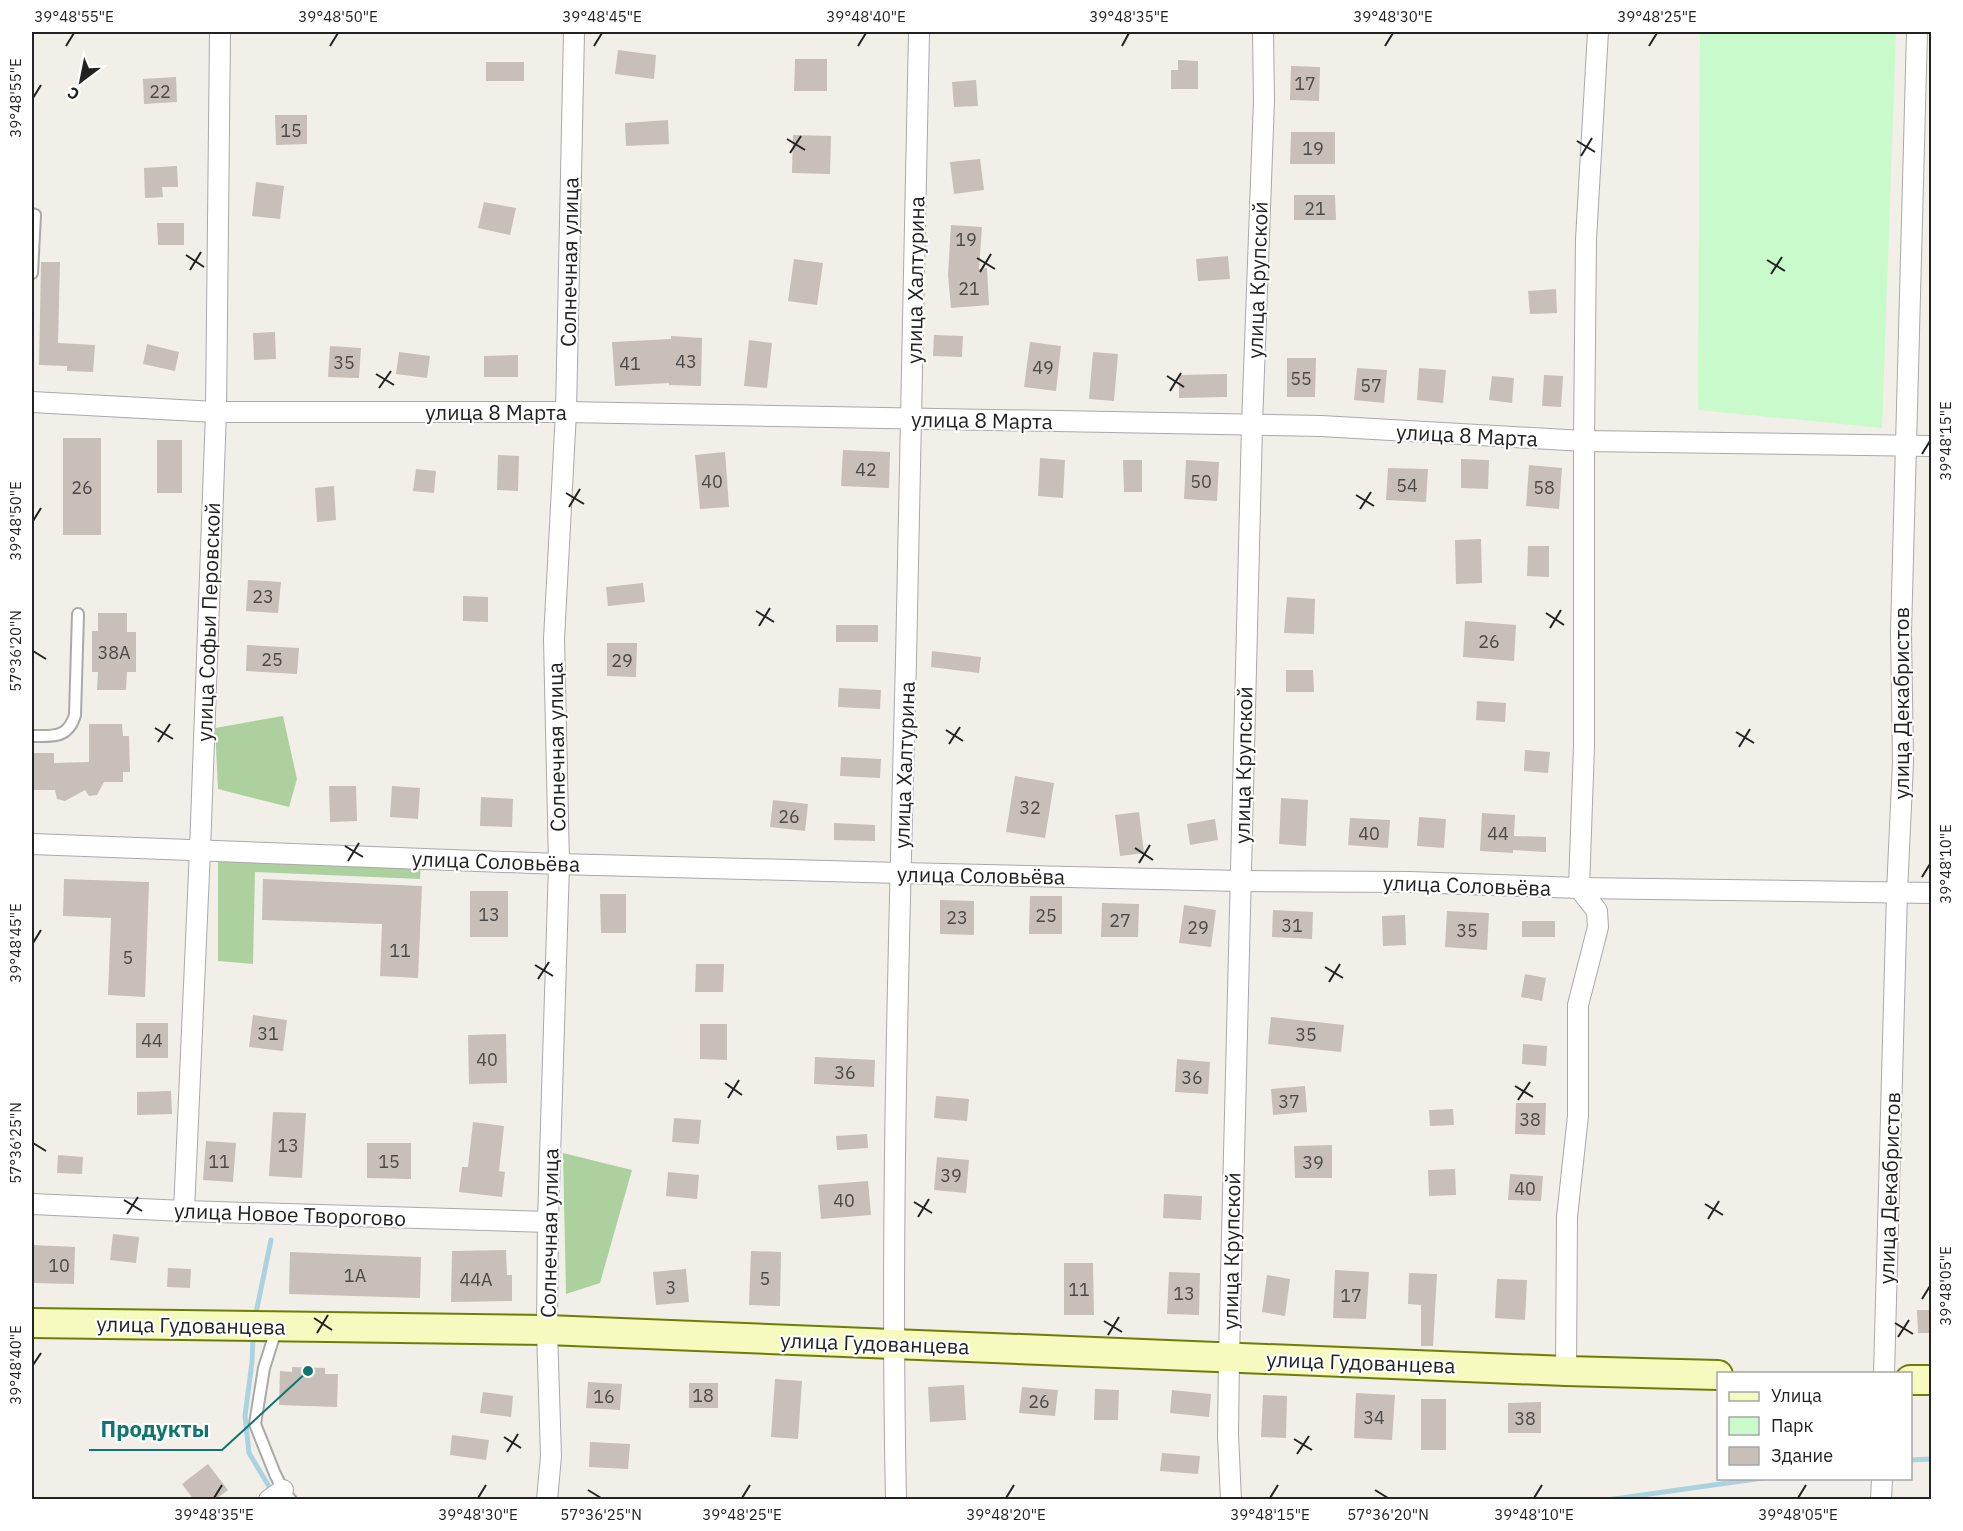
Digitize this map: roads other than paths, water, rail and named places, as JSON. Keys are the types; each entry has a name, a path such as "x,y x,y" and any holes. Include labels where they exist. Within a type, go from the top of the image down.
{"street":[{"name":"улица Софьи Перовской","path":"184,1211 216,412 220,32"},
{"name":"Солнечная улица","path":"547,1500 550,1456 547,1330 548,1222 559,864 554,639 566,412 574,32"},
{"name":"улица Халтурина","path":"896,1500 893,1344 919,32"},
{"name":"улица Крупской","path":"1231,1500 1228,1357 1252,425 1263,112 1263,32"},
{"path":"1566,1371 1567,1217 1578,1116 1578,1005 1598,927 1597,911 1579,888 1584,746 1584,441 1587,239 1598,32"},
{"name":"улица Декабристов","path":"1884,1372 1897,892 1903,762 1900,632 1917,32"},
{"name":"улица 8 Марта","path":"32,402 216,412 566,412 1321,426 1584,441 1932,446"},
{"name":"улица Соловьёва","path":"32,844 559,864 901,873 1240,881 1410,882 1579,888 1932,893"},
{"name":"улица Новое Творогово","path":"32,1204 548,1222"},
{"name":"улица Гудованцева","path":"32,1323 547,1330 1566,1371 1717,1375"},
{"path":"1912,1380 1932,1380"},
{"path":"1881,1500 1882,1480"}],"lane":[{"path":"32,214 35,215 32,273"},
{"path":"32,736 62,734 69,730 73,723 78,614"},
{"path":"278,1326 264,1368 255,1424 281,1496"}],"waterway":[{"path":"255,1318 271,1240"},
{"path":"253,1336 245,1416 249,1453 273,1493"},
{"path":"1912,1460 1932,1459"},
{"path":"1607,1500 1749,1480"}],"place":[{"name":"Продукты","path":"308,1371"}]}
